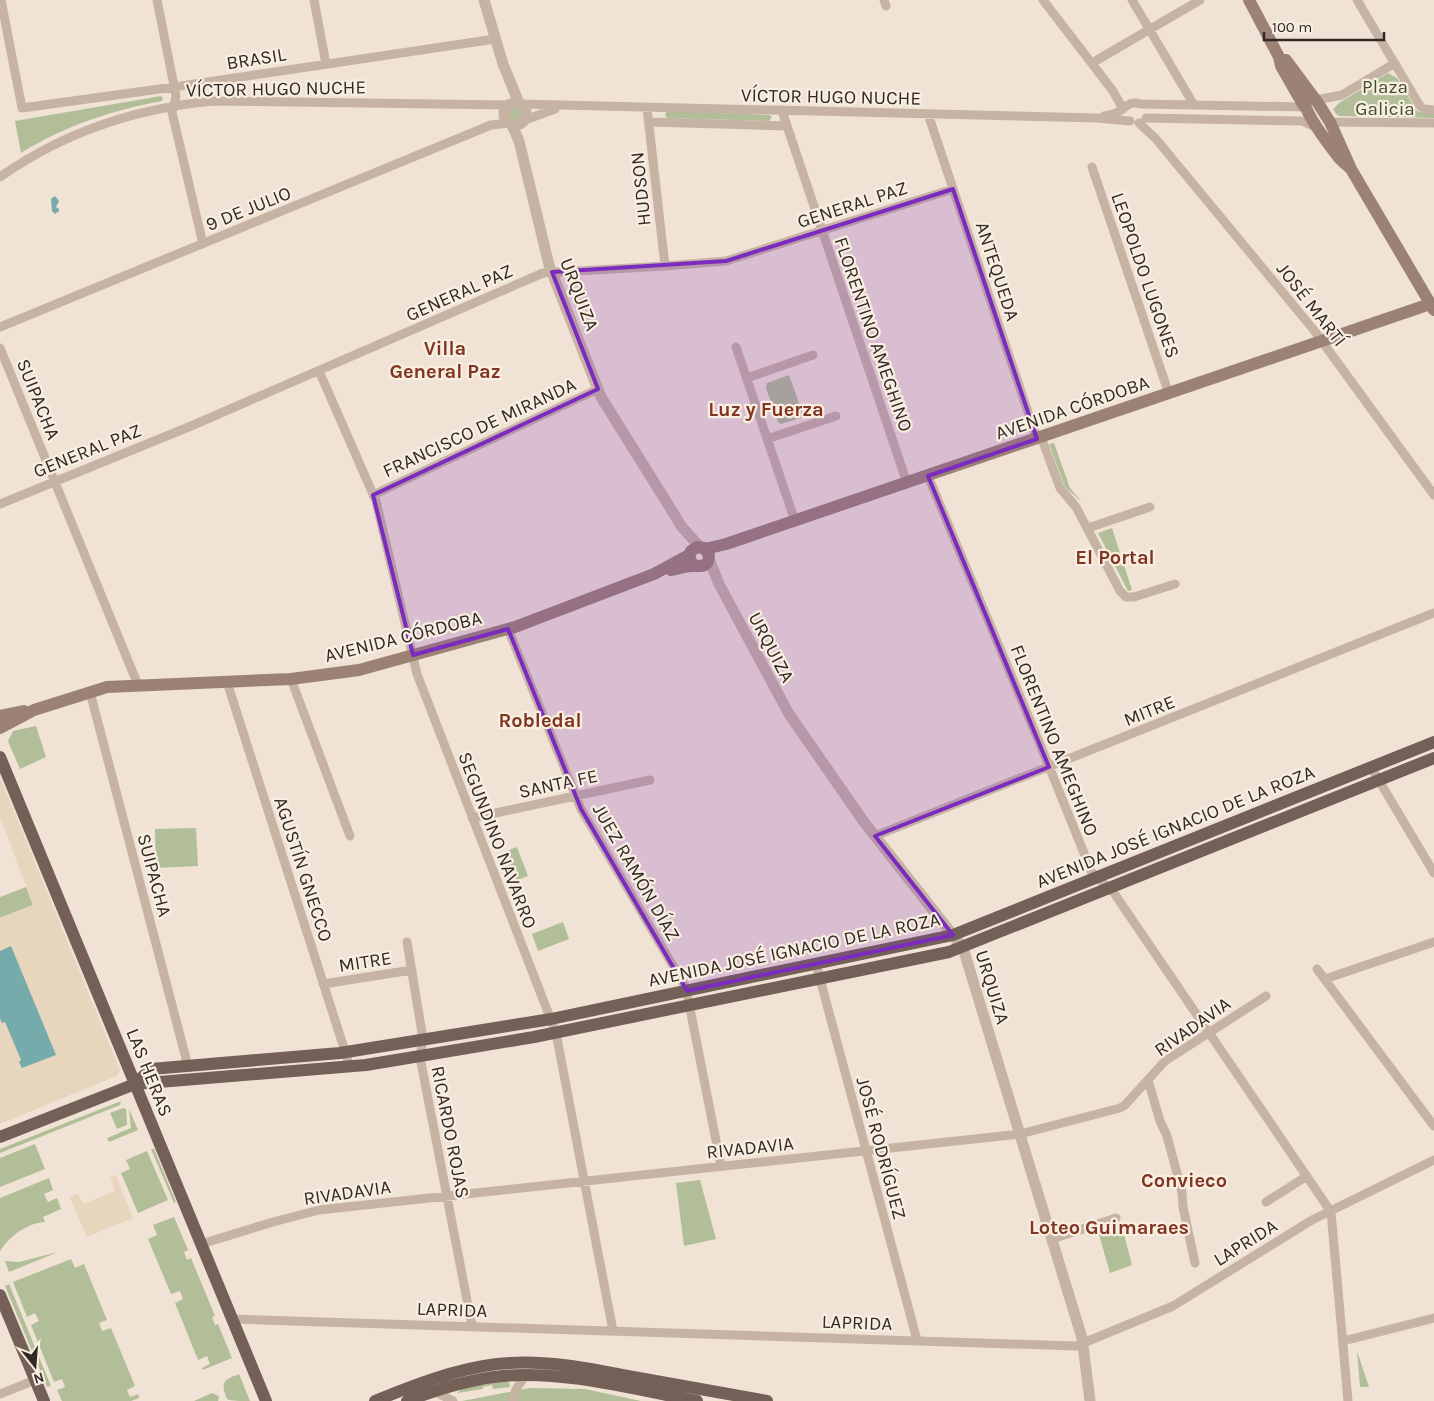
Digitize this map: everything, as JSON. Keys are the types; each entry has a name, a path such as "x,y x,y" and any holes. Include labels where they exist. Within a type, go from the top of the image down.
{"main road":[{"path":"1249,0 1280,57 1281,66 1310,107 1318,129 1340,160 1351,169"},
{"path":"1310,107 1330,123 1351,169 1432,307"},
{"path":"1318,129 1326,132 1330,128 1330,123"},
{"name":"AVENIDA CÓRDOBA","path":"0,728 34,710 107,687 291,679 359,670 508,629 700,557 726,544 1322,341 1432,307"},
{"name":"AVENIDA CÓRDOBA","path":"0,716 18,711 34,710"},
{"name":"AVENIDA JOSÉ IGNACIO DE LA ROZA","path":"135,1084 151,1069 345,1052 551,1019 953,935 1434,742"},
{"name":"LAS HERAS","path":"0,757 266,1401"},
{"name":"AVENIDA JOSÉ IGNACIO DE LA ROZA","path":"0,1137 135,1084 366,1065 556,1033 949,952 1434,758"},
{"path":"893,964 908,954 932,948 953,935"},
{"path":"633,1017 650,1008 672,1002 687,992"},
{"path":"556,1033 570,1023 592,1017 612,1006"},
{"path":"366,1065 394,1054 408,1052 423,1039"},
{"path":"0,1295 44,1401"},
{"path":"375,1401 418,1384 460,1371 497,1364 530,1362 586,1368 767,1401"},
{"path":"407,1401 472,1380 526,1375 577,1379 697,1401"}],"street":[{"name":"BRASIL","path":"1,0 22,108 495,39"},
{"path":"157,0 176,96 172,112 203,244"},
{"path":"314,0 326,64"},
{"path":"484,0 514,104 526,112 517,123 504,116 504,110 514,104"},
{"path":"1043,0 1125,107 1124,115 1140,120 1146,111 1141,104"},
{"path":"1132,0 1194,105"},
{"path":"1092,63 1200,0"},
{"path":"1357,0 1422,108 1434,110"},
{"path":"1141,104 1310,107 1342,95 1395,63"},
{"name":"VÍCTOR HUGO NUCHE","path":"0,177 36,154 82,132 130,115 174,106 214,101 514,104 1140,120 1310,107"},
{"name":"VÍCTOR HUGO NUCHE","path":"1097,118 1125,107 1141,104"},
{"name":"VÍCTOR HUGO NUCHE","path":"517,123 565,106"},
{"name":"HUDSON","path":"647,108 664,266"},
{"name":"FLORENTINO AMEGHINO","path":"782,111 907,483"},
{"name":"ANTEQUEDA","path":"928,114 1039,438 1060,488 1076,507 1120,591 1126,597 1134,597 1175,584"},
{"name":"JOSÉ MARTÍ","path":"1140,120 1313,328 1434,495"},
{"name":"VÍCTOR HUGO NUCHE","path":"649,122 787,126"},
{"name":"URQUIZA","path":"517,123 519,141 552,272 602,397 718,584 786,710 875,836 962,947 1083,1343 1090,1401"},
{"name":"9 DE JULIO","path":"0,327 491,125 517,123"},
{"path":"1330,123 1434,123"},
{"name":"LEOPOLDO LUGONES","path":"1092,167 1168,394"},
{"name":"GENERAL PAZ","path":"0,504 319,371 543,273 726,261 953,189"},
{"name":"SUIPACHA","path":"0,348 138,686"},
{"path":"736,348 795,521"},
{"path":"747,378 813,355"},
{"name":"SEGUNDINO NAVARRO","path":"319,371 373,496 417,674 556,1033 613,1331"},
{"name":"FRANCISCO DE MIRANDA","path":"373,496 598,389"},
{"path":"767,439 836,416"},
{"name":"FLORENTINO AMEGHINO","path":"928,476 1092,873 1114,893 1330,1211 1348,1401"},
{"path":"1088,528 1150,507"},
{"name":"MITRE","path":"875,836 1434,613"},
{"name":"JUEZ RAMÓN DÍAZ","path":"508,629 581,809 687,992 721,1166"},
{"path":"291,679 350,836"},
{"name":"AGUSTÍN GNECCO","path":"227,682 350,1067"},
{"name":"SUIPACHA","path":"90,692 188,1066"},
{"path":"1371,767 1434,873"},
{"name":"SANTA FE","path":"472,818 650,780"},
{"name":"RICARDO ROJAS","path":"407,942 423,1039 420,1056 472,1326"},
{"path":"1324,979 1434,942"},
{"name":"JOSÉ RODRÍGUEZ","path":"816,964 917,1340"},
{"path":"1318,969 1434,1126"},
{"name":"MITRE","path":"323,984 412,970"},
{"name":"RIVADAVIA","path":"201,1244 319,1210 1020,1134 1117,1110 1125,1105 1165,1061 1266,996"},
{"path":"1148,1080 1160,1121 1167,1136 1182,1192 1182,1207 1194,1264"},
{"name":"LAPRIDA","path":"232,1319 1076,1346 1173,1306 1312,1220 1434,1160"},
{"path":"1266,1202 1307,1176"},
{"path":"1052,1239 1116,1218"},
{"path":"1343,1341 1434,1318"},
{"path":"513,1401 516,1389 526,1375"},
{"path":"0,1394 35,1380"},
{"path":"434,1391 452,1401"}],"highlighted area":[{"path":"953,189 1037,439 928,476 1049,767 875,836 953,935 687,991 581,809 508,629 413,655 373,495 598,389 552,272 726,261"}],"green space":[{"name":"Plaza Galicia","path":"1388,73 1397,78 1417,111 1434,114 1434,118 1339,116 1336,114 1333,109 1339,103"},
{"path":"161,96 163,98 162,101 125,109 89,120 37,143 21,153 15,121"},
{"path":"515,106 520,108 522,113 520,118 515,120 510,118 508,113 510,108"},
{"path":"667,111 770,115 772,117 769,121 667,118 665,115"},
{"path":"789,375 804,417 781,424 778,422 766,388 767,383"},
{"path":"1054,443 1070,488 1082,502 1065,487 1049,444"},
{"path":"1112,528 1132,590 1128,591 1098,533"},
{"path":"36,726 46,757 20,769 8,741 13,731"},
{"path":"196,828 198,866 156,868 155,829"},
{"path":"517,847 528,876 508,884 497,855"},
{"path":"26,887 33,905 0,918 0,897"},
{"path":"563,922 569,939 538,951 532,934"},
{"path":"121,1101 120,1105 0,1153 0,1149"},
{"path":"123,1108 126,1109 127,1125 117,1129 110,1113"},
{"path":"129,1109 138,1130 109,1142 107,1138 131,1128"},
{"path":"35,1144 45,1169 0,1187 0,1158"},
{"path":"151,1149 154,1149 176,1202 174,1203"},
{"path":"147,1151 168,1200 138,1213 121,1173 130,1169 126,1160"},
{"path":"49,1178 53,1190 44,1194 48,1202 57,1198 61,1209 43,1217 45,1222 32,1225 20,1231 0,1251 0,1198"},
{"path":"700,1180 716,1239 684,1246 676,1183"},
{"path":"174,1217 188,1250 184,1252 187,1260 191,1258 215,1316 212,1317 215,1325 218,1324 232,1358 203,1370 202,1368 210,1364 207,1356 198,1360 175,1303 183,1299 180,1291 171,1294 148,1239 157,1235 153,1225"},
{"path":"1121,1223 1132,1265 1110,1273 1098,1231"},
{"path":"58,1252 9,1272 5,1261 19,1262"},
{"path":"71,1259 75,1268 84,1264 107,1320 99,1323 102,1331 111,1328 135,1386 127,1390 130,1397 138,1394 139,1398 131,1401 62,1401 57,1390 65,1387 62,1379 54,1382 31,1325 39,1321 35,1313 27,1317 13,1282"},
{"path":"9,1284 51,1386 47,1387 5,1286"},
{"path":"1357,1351 1369,1387 1360,1387"},
{"path":"239,1374 250,1401 227,1399 224,1389 225,1382"},
{"path":"509,1382 510,1387 493,1389 492,1385 483,1387 483,1389 457,1393 463,1388"},
{"path":"530,1388 585,1389 641,1401 462,1401"},
{"path":"212,1393 219,1396 218,1401 194,1401"}],"shaded area":[{"path":"0,777 120,1070 118,1075 114,1077 0,1124 0,918 33,905 0,817"},
{"path":"116,1175 133,1218 87,1237 70,1197 78,1194 83,1204 115,1191 110,1177"}],"water":[{"path":"55,196 59,201 56,207 59,211 55,214 52,211 51,199"},
{"path":"11,946 56,1055 22,1068 19,1062 21,1060 5,1022 2,1023 0,1019 0,951"}],"district":[{"name":"Villa General Paz","path":"445,360"},
{"name":"Luz y Fuerza","path":"766,409"},
{"name":"El Portal","path":"1115,557"},
{"name":"Robledal","path":"540,720"},
{"name":"Convieco","path":"1184,1180"},
{"name":"Loteo Guimaraes","path":"1109,1227"}]}
